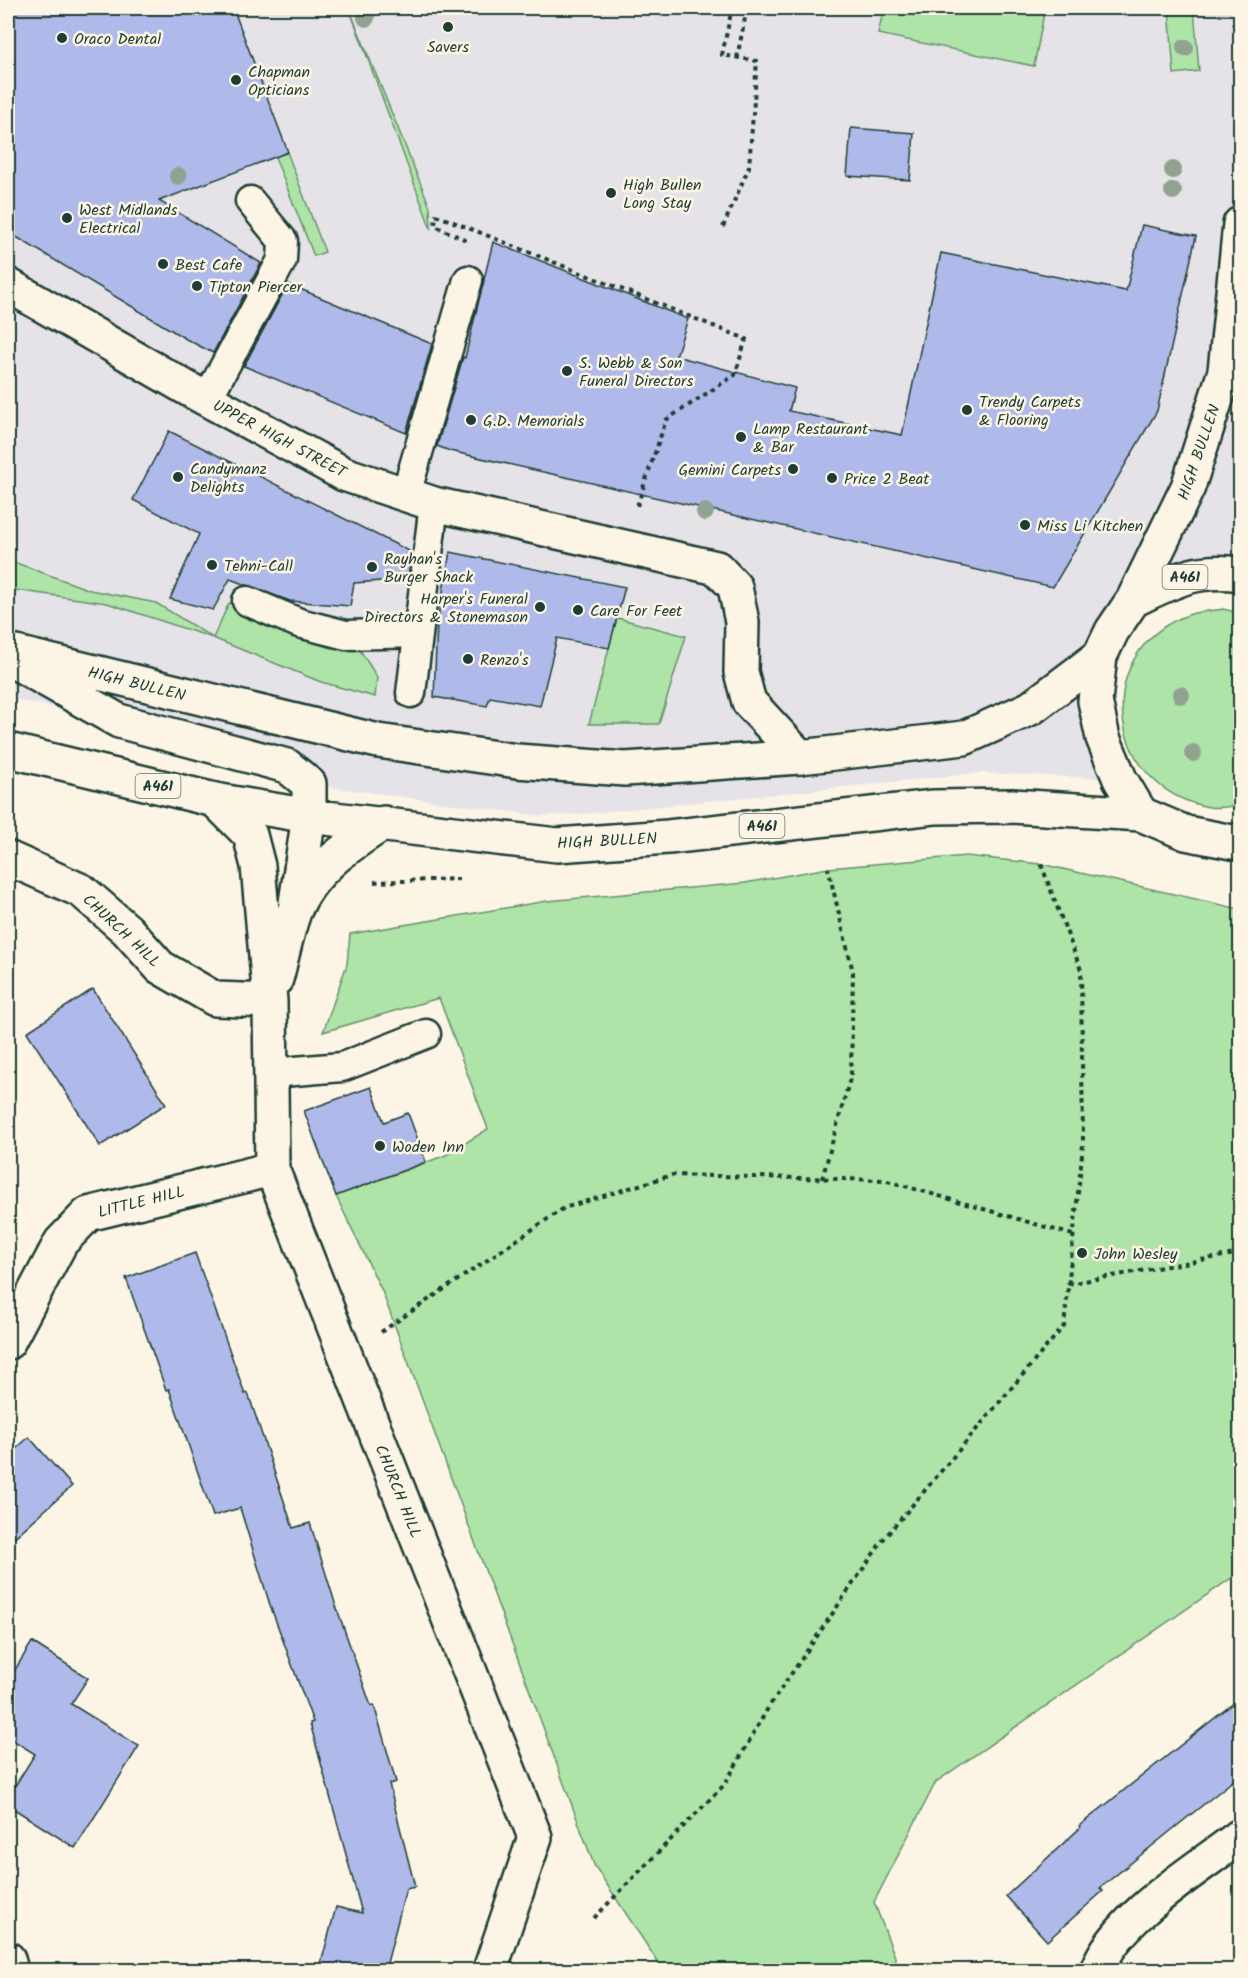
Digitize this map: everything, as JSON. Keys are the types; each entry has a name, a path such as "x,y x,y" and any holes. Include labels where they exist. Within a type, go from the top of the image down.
{"main road":[{"name":"HIGH BULLEN","path":"1133,600 1188,487 1225,371 1240,224"},
{"name":"UPPER HIGH STREET","path":"8,285 344,474 420,499 717,568 735,587 742,622 741,672 748,702 800,757"},
{"name":"A461","path":"1240,574 1208,571 1184,577 1133,600 1112,631 1100,656 1095,701 1103,738 1120,778 1141,814 1186,833 1232,842 1240,840"},
{"name":"HIGH BULLEN","path":"8,651 378,741 517,760 625,769 800,757 964,738 1031,708 1100,656"},
{"name":"CHURCH HILL","path":"8,657 119,721 287,766 309,784 309,816 295,911 270,1001"},
{"name":"HIGH BULLEN","path":"8,750 215,800 309,816 557,845 668,837 934,807 1012,806 1141,814"},
{"name":"CHURCH HILL","path":"215,800 250,835 258,866 270,1001 272,1169 535,1837 490,1971"},
{"name":"CHURCH HILL","path":"295,911 312,880 344,848 384,823"},
{"name":"CHURCH HILL","path":"8,858 82,891 127,930 160,967 215,999 270,1001"},
{"name":"LITTLE HILL","path":"8,1342 61,1242 87,1215 272,1169"},
{"path":"1097,1971 1104,1952 1142,1912 1240,1836"},
{"path":"8,1959 11,1971"}],"lane":[{"path":"207,399 282,260 283,240 250,201"},
{"path":"411,693 418,633 420,499 468,280"},
{"path":"247,601 299,623 346,635 418,633"},
{"path":"271,1073 342,1067 426,1034"}],"path":[{"path":"723,227 749,167 757,61 722,55 732,8"},
{"path":"737,57 747,8"},
{"path":"468,280 464,260 469,241 435,226 436,215 746,339 735,375 666,420 637,506"},
{"path":"594,1918 725,1784 768,1708 882,1541 1064,1326 1083,1145 1081,970 1041,864"},
{"path":"822,1179 851,1075 852,972 828,868"},
{"path":"377,1334 394,1325 564,1208 672,1174 884,1180 1073,1235"},
{"path":"1068,1284 1240,1253"}],"shaded area":[{"path":"8,8 1240,8 1240,521 1237,573 1133,600 1100,656 1120,779 979,773 584,814 540,816 309,784 119,721 8,698"}],"green space":[{"path":"349,8 430,207 431,229"},
{"path":"884,8 1045,8 1034,66 878,34"},
{"path":"1169,8 1194,8 1199,71 1174,74"},
{"path":"287,152 325,252 314,256 275,157"},
{"path":"8,560 90,590 156,603 213,638 107,603 8,589"},
{"path":"229,603 302,633 355,642 377,677 375,697 321,682 213,638"},
{"path":"1223,609 1240,613 1240,805 1213,808 1174,795 1148,773 1131,746 1123,716 1125,685 1136,655 1158,631 1191,614"},
{"path":"617,618 686,636 659,724 589,724"},
{"path":"966,856 1041,864 1240,909 1240,1572 936,1782 874,1902 900,1970 663,1970 594,1865 382,1291 336,1196 446,1155 488,1129 439,998 323,1032 347,964 350,934 547,901 745,883 828,868"}],"building":[{"path":"8,8 233,8 288,152 159,201 261,263 213,353 8,232"},
{"path":"851,128 914,133 910,180 847,176"},
{"path":"1142,225 1196,236 1157,411 1053,587 450,451 437,446 463,357 465,358 493,242 688,319 676,356 795,388 789,411 902,435 941,253 1126,291"},
{"path":"288,284 432,344 406,433 244,366"},
{"path":"169,431 411,552 408,579 354,583 350,606 290,601 230,579 213,610 170,599 199,534 133,500"},
{"path":"450,552 625,587 609,648 557,638 540,706 490,697 487,706 434,697 437,622 446,575 442,576 443,568 447,570"},
{"path":"93,989 166,1104 100,1146 27,1032"},
{"name":"Woden Inn","path":"371,1087 384,1122 408,1113 426,1162 336,1196 304,1111"},
{"path":"195,1253 245,1394 248,1393 293,1528 310,1523 371,1706 374,1705 396,1782 389,1784 415,1887 406,1889 385,1971 319,1971 336,1907 362,1913 310,1723 313,1722 270,1605 240,1508 213,1516 169,1389 166,1390 126,1278"},
{"path":"29,1437 72,1486 8,1543 8,1456"},
{"path":"32,1642 88,1678 71,1704 139,1746 75,1848 8,1805 8,1797 35,1754 8,1737 8,1681"},
{"path":"1240,1698 1240,1775 1100,1888 1103,1891 1047,1941 1006,1896 1080,1828 1079,1826"}],"place":[{"name":"Savers","path":"448,27"},
{"name":"Oraco Dental","path":"62,38"},
{"name":"Chapman Opticians","path":"236,80"},
{"name":"High Bullen Long Stay","path":"611,193"},
{"name":"West Midlands Electrical","path":"67,218"},
{"name":"Best Cafe","path":"163,264"},
{"name":"Tipton Piercer","path":"197,286"},
{"name":"S. Webb & Son Funeral Directors","path":"567,371"},
{"name":"Trendy Carpets & Flooring","path":"967,410"},
{"name":"G.D. Memorials","path":"471,420"},
{"name":"Lamp Restaurant & Bar","path":"741,437"},
{"name":"Gemini Carpets","path":"793,469"},
{"name":"Candymanz Delights","path":"178,477"},
{"name":"Price 2 Beat","path":"832,478"},
{"name":"Miss Li Kitchen","path":"1025,525"},
{"name":"Tehni-Call","path":"212,565"},
{"name":"Rayhan's Burger Shack","path":"372,567"},
{"name":"Harper's Funeral Directors & Stonemason","path":"540,607"},
{"name":"Care For Feet","path":"578,610"},
{"name":"Renzo's","path":"468,659"},
{"name":"Woden Inn","path":"380,1146"},
{"name":"John Wesley","path":"1082,1253"}]}
